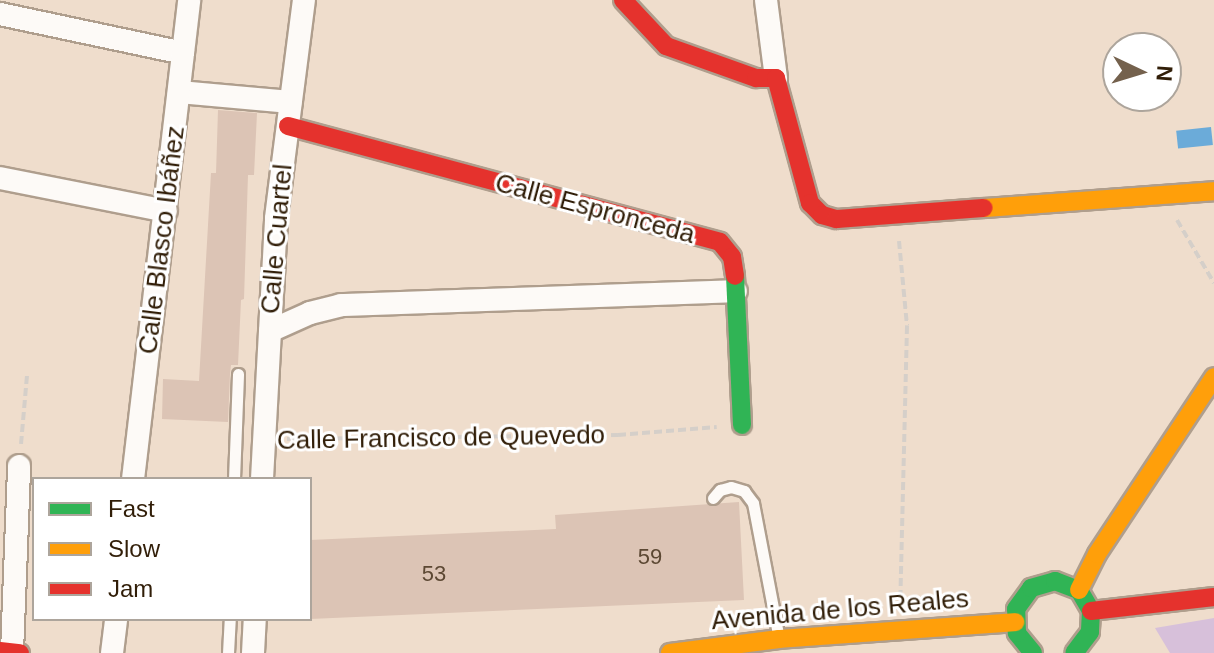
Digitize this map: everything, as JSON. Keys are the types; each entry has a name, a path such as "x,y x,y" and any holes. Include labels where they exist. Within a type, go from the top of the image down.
{"street":[{"name":"Calle Blasco Ibáñez","path":"133,477 189,0"},
{"name":"Calle Cuartel","path":"262,477 276,218 304,0"},
{"path":"623,0 666,46 756,78 776,78"},
{"path":"766,0 776,78 810,203 822,215 836,219 1214,191"},
{"path":"0,14 183,53"},
{"path":"179,92 291,102"},
{"name":"Calle Espronceda","path":"288,126 720,242 732,257 742,425"},
{"path":"0,178 166,211"},
{"path":"270,331 310,313 341,305 736,291"},
{"path":"1079,590 1097,554 1214,377"},
{"path":"12,652 19,466"},
{"path":"1033,653 1022,643 1015,622 1022,597 1042,583 1067,584 1079,590 1091,611 1090,632 1084,650"},
{"path":"1091,611 1214,597"},
{"path":"112,653 116,621"},
{"path":"253,653 255,621"},
{"name":"Avenida de los Reales","path":"670,653 779,639 1015,622"},
{"path":"0,651 20,653"}],"lane":[{"path":"234,477 238,374"},
{"path":"713,498 720,490 731,487 744,491 753,503 779,639"},
{"path":"228,653 230,621"}],"path":[{"path":"1159,195 1181,225 1214,283"},
{"path":"896,214 907,326 900,629"},
{"path":"19,466 27,375"},
{"name":"Calle Francisco de Quevedo","path":"264,440 618,435 742,425"}],"shaded area":[{"path":"1214,618 1214,653 1170,653 1155,628"}],"water":[{"path":"1211,127 1213,145 1178,149 1176,131"}],"building":[{"path":"218,110 257,113 254,175 248,175 244,299 241,300 238,365 231,365 228,422 162,419 163,379 199,381 211,173 216,173"},
{"path":"739,502 744,600 312,619 312,540 556,529 555,515"}],"traffic: fast":[{"path":"735,276 742,425"},
{"path":"1033,653 1017,633 1016,609 1031,588 1055,581 1079,590 1091,611 1090,632 1074,653"}],"traffic: slow":[{"path":"984,208 1214,191"},
{"path":"1079,590 1097,554 1214,377"},
{"path":"670,653 779,639 1015,622"}],"traffic: jam":[{"path":"623,0 666,46 756,78 776,78 810,203 822,215 836,219 984,208"},
{"path":"288,126 720,242 732,257 735,276"},
{"path":"1091,611 1214,597"},
{"path":"0,651 20,653"}]}
